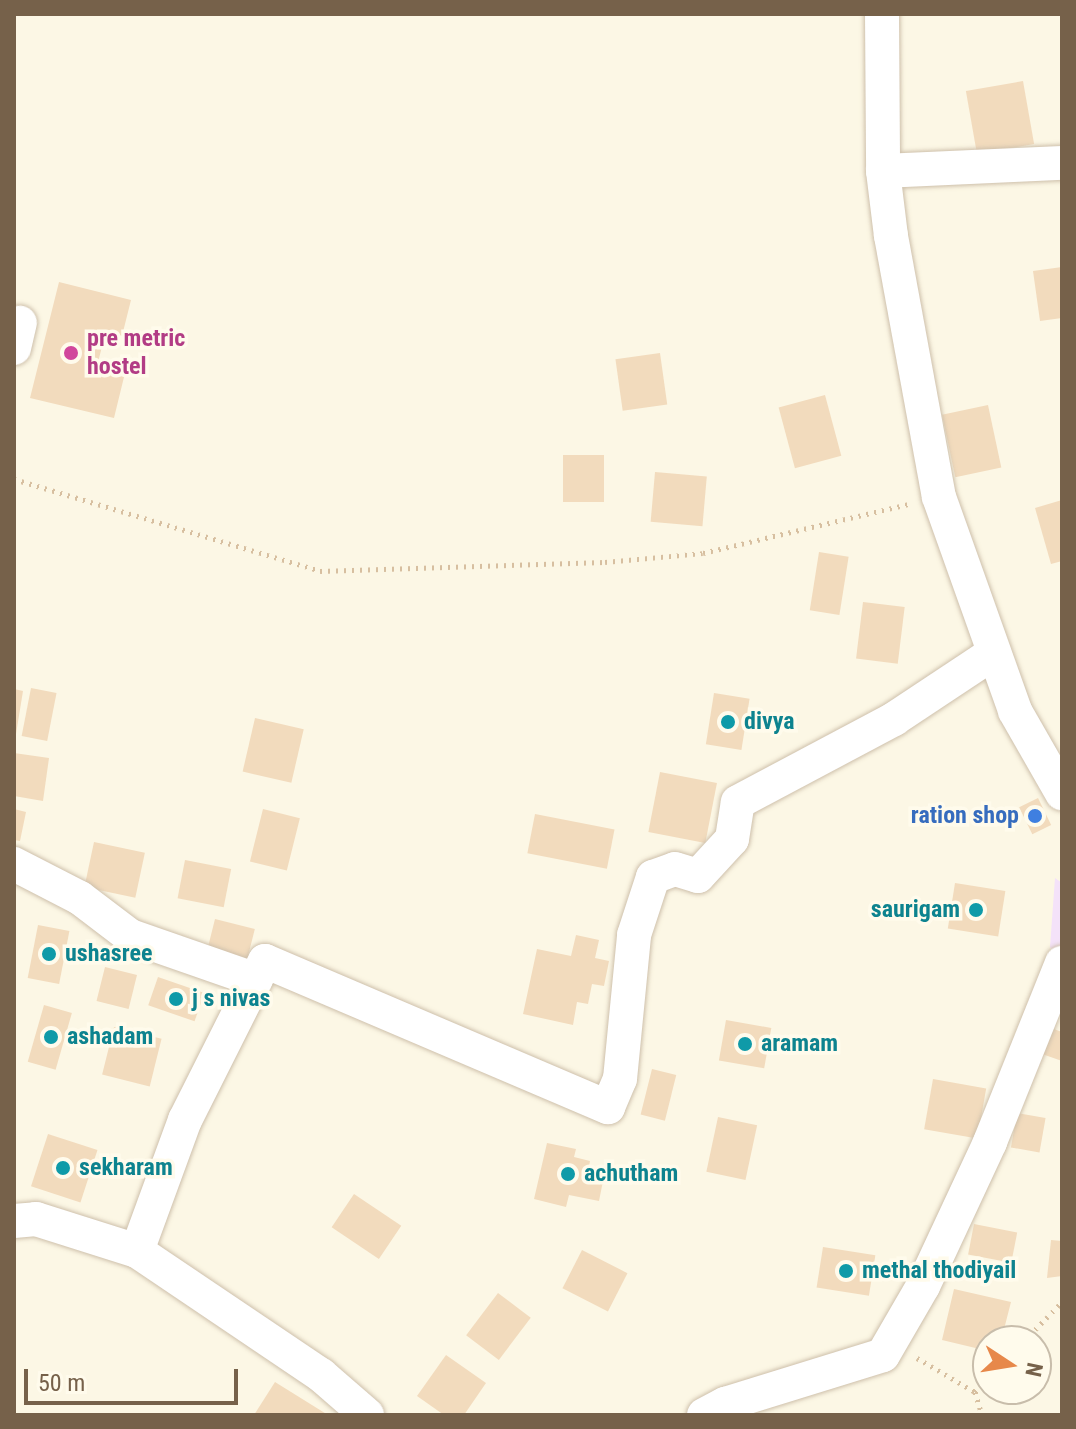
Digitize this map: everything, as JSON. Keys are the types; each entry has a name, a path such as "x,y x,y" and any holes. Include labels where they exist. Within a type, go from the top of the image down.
{"street":[{"path":"882,14 883,171 891,236 939,497 992,654 1015,711 1062,793"},
{"path":"883,171 1062,163"},
{"path":"137,1251 185,1120 265,961 608,1107 620,1079 634,935 653,877 675,869 698,876 732,839 738,802 894,719 992,654"},
{"path":"14,864 80,898 130,936 256,980"},
{"path":"704,1415 725,1404 883,1355 892,1343 990,1142 1062,963"},
{"path":"14,1221 36,1219 137,1251 321,1375 367,1415"}],"path":[{"path":"14,479 320,571 605,562 703,553 939,497"},
{"path":"1040,1325 1062,1302"},
{"path":"892,1343 972,1390"}],"shaded area":[{"path":"1055,878 1062,883 1062,964 1050,947"}],"building":[{"path":"1023,81 1034,144 977,154 966,91"},
{"path":"1062,267 1062,318 1040,321 1033,271"},
{"name":"pre metric hostel","path":"59,282 131,300 122,336 106,331 96,370 124,377 114,418 30,398"},
{"path":"660,353 667,404 623,411 615,359"},
{"path":"825,395 841,456 795,468 779,407"},
{"path":"988,405 1001,468 955,477 942,415"},
{"path":"563,455 604,455 604,502 563,502"},
{"path":"655,472 707,477 702,526 651,522"},
{"path":"1062,500 1062,561 1051,564 1035,508"},
{"path":"819,552 849,557 839,615 810,610"},
{"path":"863,602 905,607 898,664 856,659"},
{"path":"31,688 57,693 47,741 22,736"},
{"path":"14,689 23,691 16,734 14,734"},
{"name":"divya","path":"714,693 750,699 741,750 706,744"},
{"path":"255,718 304,729 291,783 243,772"},
{"path":"14,753 49,758 43,801 14,796"},
{"path":"660,772 717,783 705,843 648,832"},
{"name":"ration shop","path":"1038,798 1051,825 1032,834 1019,807"},
{"path":"14,809 26,812 20,841 14,840"},
{"path":"263,809 300,818 287,871 250,861"},
{"path":"535,814 615,829 607,869 527,853"},
{"path":"94,842 145,853 135,898 84,887"},
{"path":"185,860 231,869 224,907 178,898"},
{"name":"saurigam","path":"955,883 1005,891 998,936 948,928"},
{"path":"215,919 255,929 247,959 208,949"},
{"name":"ushasree","path":"38,925 69,931 59,984 28,978"},
{"path":"576,935 599,940 595,958 609,961 604,986 592,984 588,1004 577,1002 573,1025 523,1014 537,949 571,956"},
{"path":"105,967 137,975 129,1009 97,1001"},
{"name":"j s nivas","path":"158,977 204,993 195,1021 148,1005"},
{"name":"ashadam","path":"44,1005 72,1013 56,1070 28,1062"},
{"name":"aramam","path":"726,1020 771,1028 764,1068 719,1060"},
{"path":"114,1027 162,1039 150,1086 102,1075"},
{"path":"1051,1028 1062,1032 1062,1061 1042,1054"},
{"path":"652,1069 676,1075 665,1121 641,1115"},
{"path":"933,1079 986,1088 977,1139 924,1129"},
{"path":"1017,1113 1046,1118 1039,1153 1011,1147"},
{"path":"718,1117 757,1125 745,1180 706,1172"},
{"name":"sekharam","path":"48,1134 97,1150 80,1202 31,1186"},
{"name":"achutham","path":"547,1143 576,1149 574,1157 590,1161 588,1172 604,1176 599,1201 569,1195 566,1207 534,1199"},
{"path":"354,1194 401,1226 379,1259 332,1227"},
{"path":"974,1224 1017,1232 1011,1263 968,1254"},
{"path":"1051,1240 1062,1241 1062,1276 1047,1278"},
{"name":"methal thodiyail","path":"823,1247 875,1255 869,1296 817,1287"},
{"path":"582,1250 627,1273 608,1311 562,1288"},
{"path":"954,1289 1011,1302 1005,1325 972,1325 972,1347 942,1340"},
{"path":"498,1293 531,1318 499,1360 466,1335"},
{"path":"446,1355 486,1383 464,1415 444,1415 417,1396"},
{"path":"275,1382 328,1415 254,1415"}],"place":[{"name":"pre metric hostel","path":"71,353"},
{"name":"divya","path":"728,722"},
{"name":"ration shop","path":"1035,816"},
{"name":"saurigam","path":"976,910"},
{"name":"ushasree","path":"49,954"},
{"name":"j s nivas","path":"176,999"},
{"name":"ashadam","path":"51,1037"},
{"name":"aramam","path":"745,1044"},
{"name":"sekharam","path":"63,1168"},
{"name":"achutham","path":"568,1174"},
{"name":"methal thodiyail","path":"846,1271"}]}
